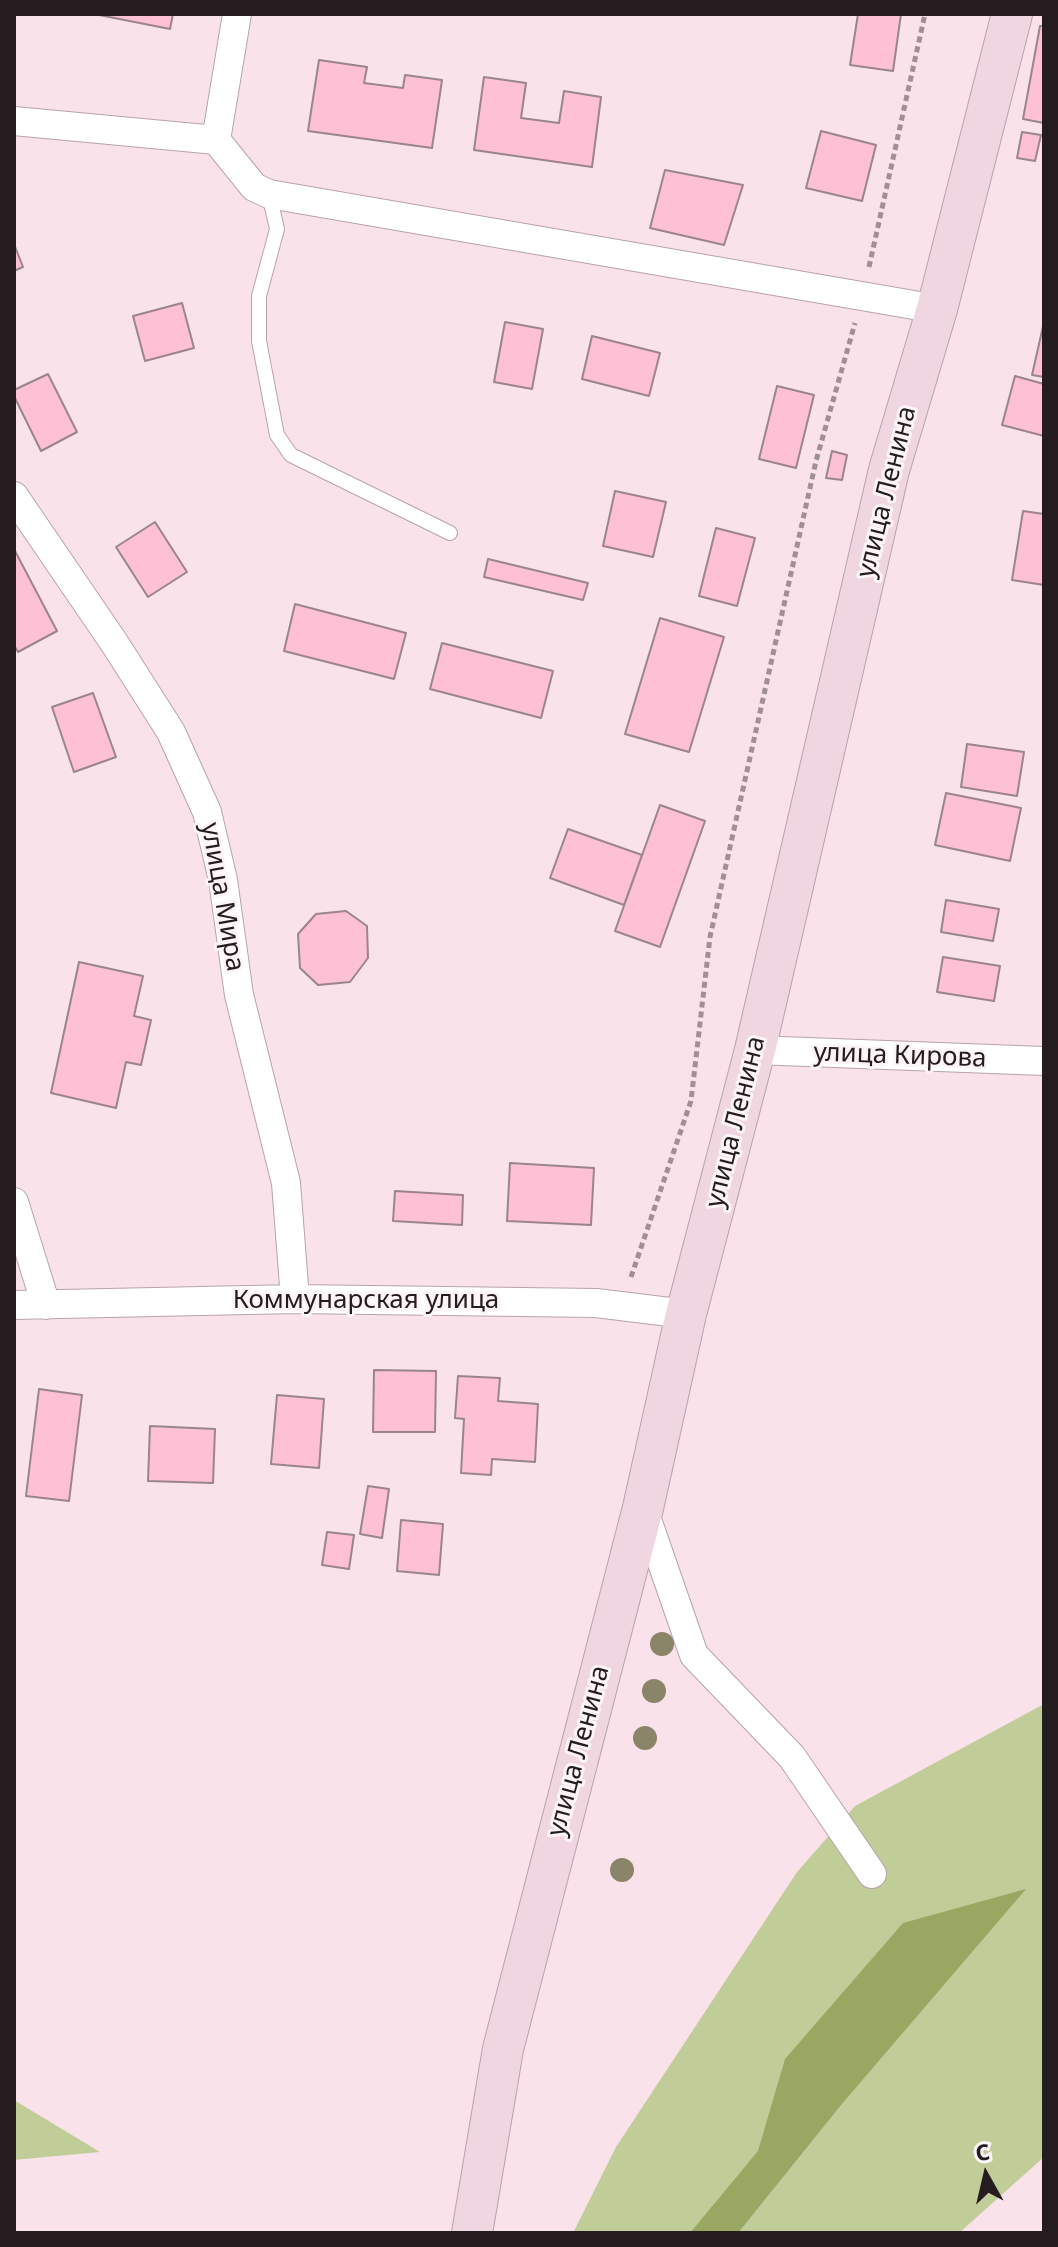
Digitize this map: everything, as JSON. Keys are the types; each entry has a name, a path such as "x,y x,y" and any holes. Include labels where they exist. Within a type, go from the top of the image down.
{"main road":[{"name":"улица Ленина","path":"472,2233 503,2049 643,1508 686,1314 755,1050 889,470 937,309 1012,14"}],"street":[{"path":"216,140 237,14"},
{"path":"14,121 216,140 254,187 269,194 937,309"},
{"name":"улица Мира","path":"14,496 171,732 207,812 223,880 239,995 286,1183 295,1299"},
{"name":"улица Кирова","path":"755,1050 1044,1061"},
{"path":"14,1202 46,1305"},
{"name":"Коммунарская улица","path":"14,1305 295,1299 596,1303 686,1314"},
{"path":"643,1508 694,1655 792,1757 872,1874"}],"lane":[{"path":"269,194 277,229 259,296 259,341 277,435 291,455 450,533"}],"path":[{"path":"622,1306 691,1101 710,937 816,461 863,296 925,14"}],"shaded area":[{"path":"1044,1704 1044,2157 959,2233 573,2233 616,2147 797,1872 855,1806"},
{"path":"1026,1889 841,2105 738,2233 690,2233 758,2151 785,2059 903,1923"},
{"path":"14,2100 100,2152 14,2160"}],"building":[{"path":"94,14 173,14 170,29"},
{"path":"858,14 901,14 893,71 850,65"},
{"path":"1040,26 1044,26 1044,123 1023,119"},
{"path":"319,60 367,67 364,83 403,88 405,75 442,80 432,148 308,131"},
{"path":"484,77 526,83 521,118 559,123 564,91 601,97 592,167 474,150"},
{"path":"821,131 876,145 862,201 806,188"},
{"path":"1022,132 1041,135 1035,161 1017,158"},
{"path":"665,170 743,185 724,245 650,228"},
{"path":"14,244 23,267 14,271"},
{"path":"182,303 194,348 145,361 133,316"},
{"path":"505,322 543,329 532,389 494,382"},
{"path":"1044,322 1044,377 1032,375"},
{"path":"592,336 660,353 649,396 582,379"},
{"path":"48,374 77,432 41,451 14,396 14,390"},
{"path":"1015,376 1044,384 1044,436 1002,425"},
{"path":"777,386 814,395 796,468 759,459"},
{"path":"832,451 847,455 842,480 826,478"},
{"path":"615,491 666,502 653,557 603,546"},
{"path":"1023,511 1044,514 1044,585 1012,580"},
{"path":"155,522 187,572 148,597 116,547"},
{"path":"716,528 755,538 737,606 699,596"},
{"path":"14,549 57,631 18,652 14,645"},
{"path":"488,559 588,583 583,600 484,577"},
{"path":"295,604 406,633 394,679 284,651"},
{"path":"660,618 724,637 689,752 625,734"},
{"path":"442,643 553,671 541,718 430,689"},
{"path":"93,693 116,757 74,772 52,707"},
{"path":"967,744 1024,752 1017,796 961,787"},
{"path":"946,793 1021,808 1010,861 935,845"},
{"path":"660,805 705,821 660,947 615,931"},
{"path":"568,829 642,855 624,905 550,878"},
{"path":"946,900 999,909 993,941 941,932"},
{"path":"346,911 367,926 368,958 350,982 318,985 300,968 298,934 316,914"},
{"path":"943,957 1000,966 994,1001 937,992"},
{"path":"79,962 143,976 134,1016 151,1020 141,1065 126,1062 116,1108 51,1093"},
{"path":"510,1163 594,1168 591,1225 507,1221"},
{"path":"395,1191 463,1195 462,1225 393,1221"},
{"path":"374,1370 436,1371 435,1432 373,1432"},
{"path":"458,1376 500,1378 498,1401 538,1404 535,1462 492,1459 491,1475 461,1473 464,1419 455,1418"},
{"path":"39,1389 82,1395 69,1501 26,1496"},
{"path":"277,1395 324,1399 319,1468 271,1464"},
{"path":"150,1426 215,1429 213,1483 148,1481"},
{"path":"368,1486 389,1489 382,1538 360,1534"},
{"path":"401,1520 443,1524 439,1575 397,1571"},
{"path":"327,1532 354,1535 349,1569 322,1565"}]}
